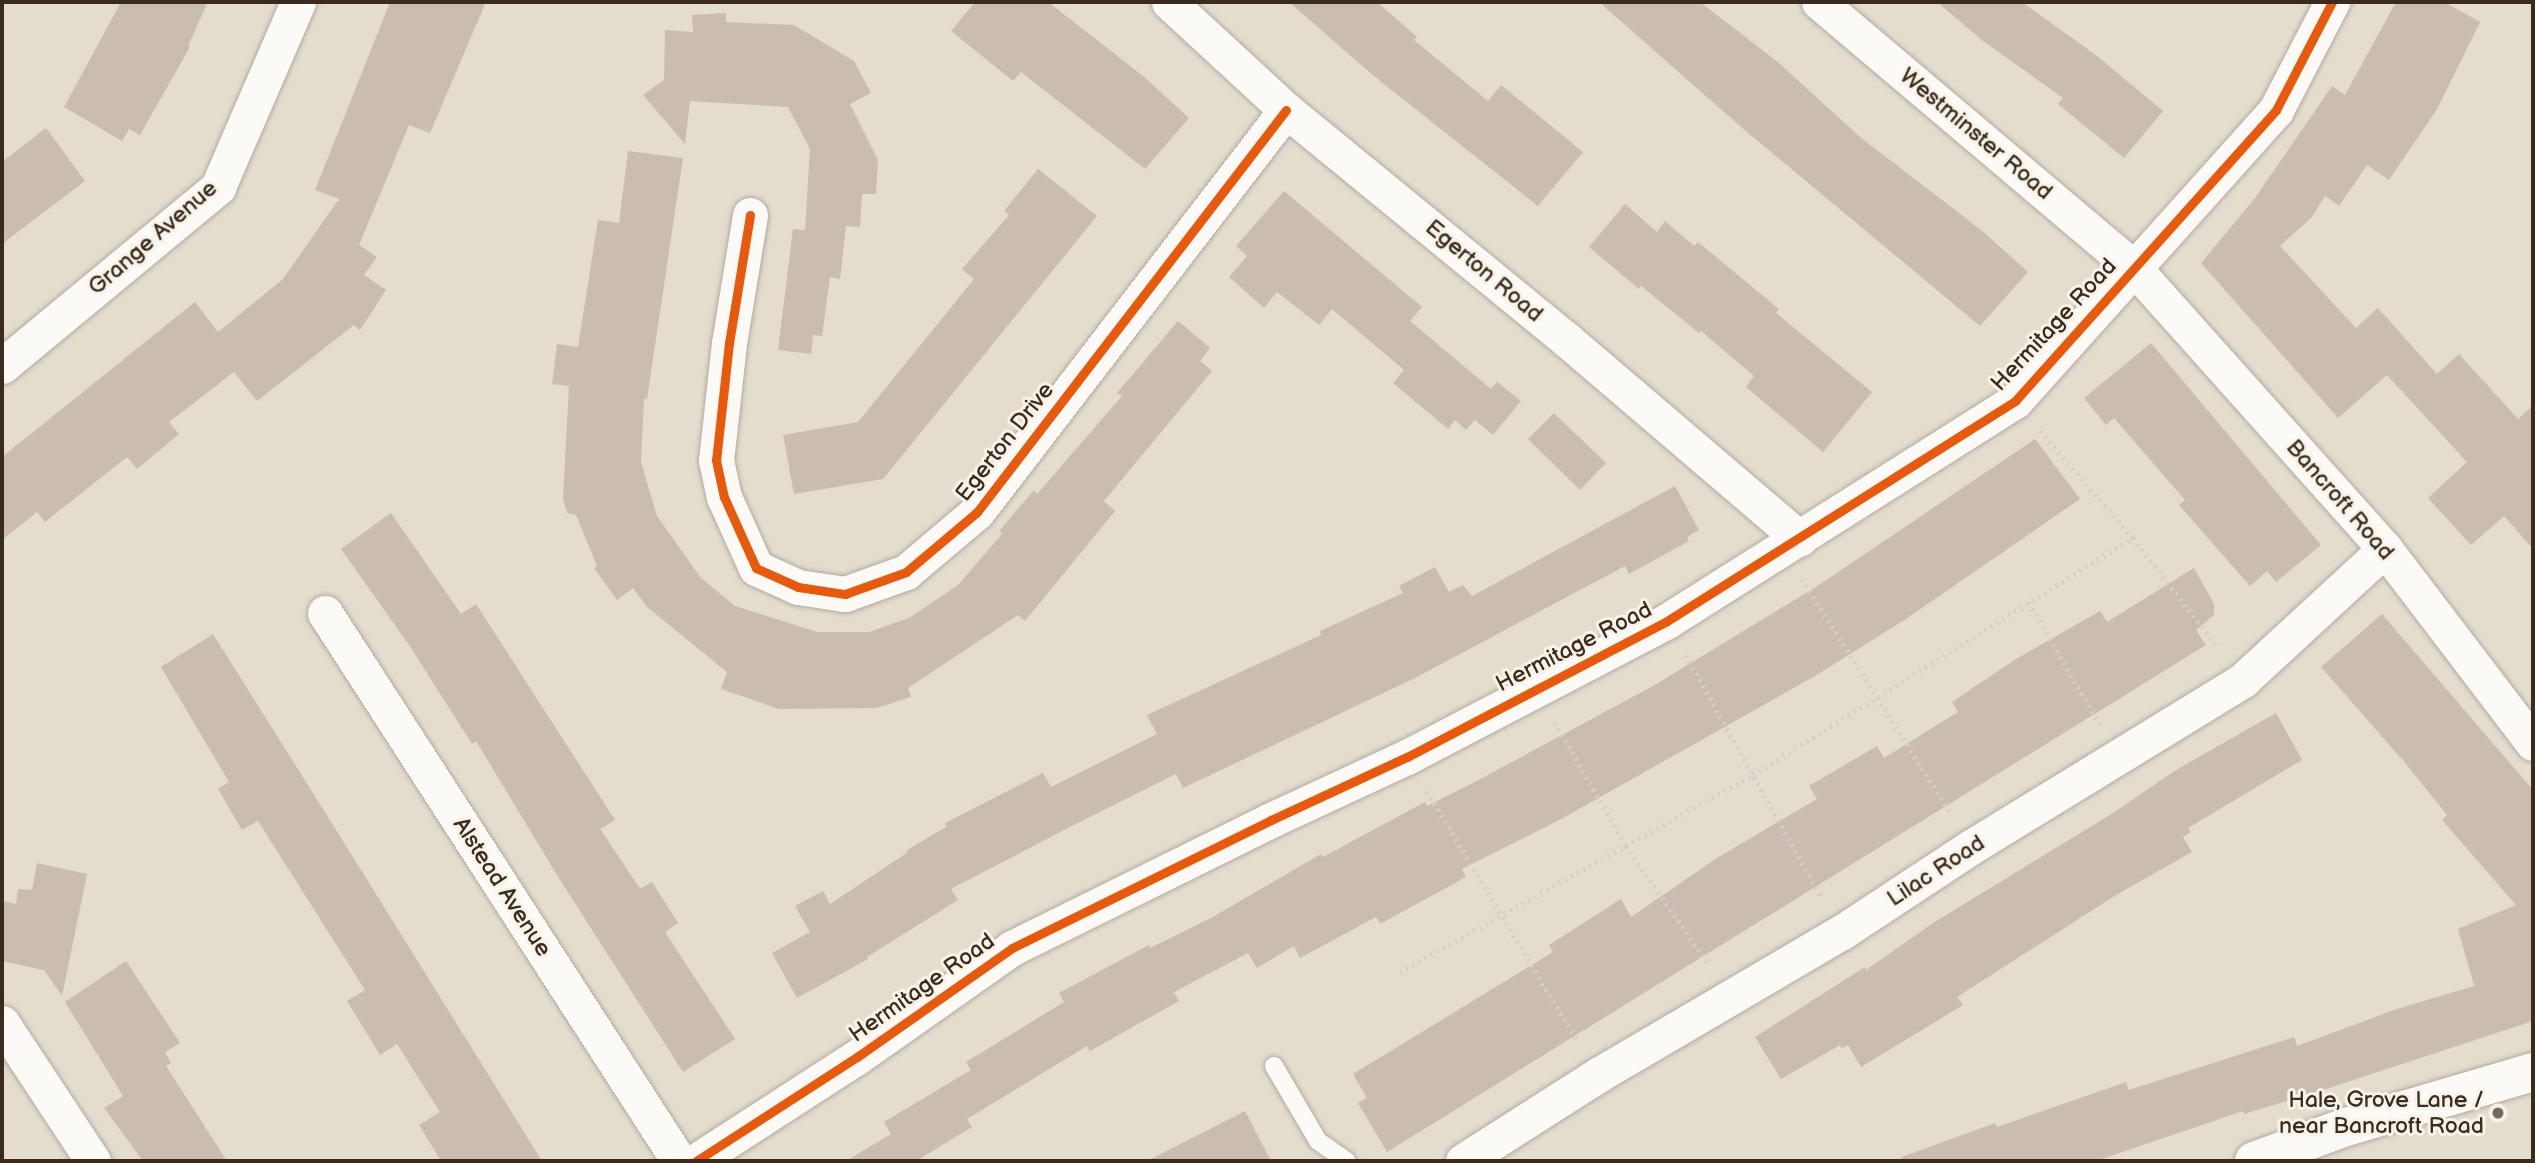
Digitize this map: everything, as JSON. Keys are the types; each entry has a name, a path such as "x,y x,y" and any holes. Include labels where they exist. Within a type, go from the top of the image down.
{"street":[{"name":"Grange Avenue","path":"2,366 218,187 298,2"},
{"name":"Egerton Road","path":"1168,2 1286,110 1557,332 1791,543"},
{"name":"Westminster Road","path":"1819,2 2133,267"},
{"name":"Hermitage Road","path":"696,1161 856,1057 1012,948 1271,820 1407,758 1667,621 2015,401 2276,110 2332,2"},
{"name":"Egerton Drive","path":"750,215 729,343 716,460 724,497 756,568 798,587 845,594 906,572 977,512 1286,110"},
{"name":"Bancroft Road","path":"2133,267 2385,549 2533,743"},
{"name":"Lilac Road","path":"1464,1161 1598,1074 1842,932 1971,847 2120,759 2243,680 2385,549"},
{"name":"Alstead Avenue","path":"325,613 679,1161"},
{"path":"2,1023 93,1161"},
{"path":"2254,1161 2346,1127 2533,1072"}],"lane":[{"path":"1274,1066 1318,1141 1347,1161"}],"path":[{"path":"2015,401 2133,538 2243,680"},
{"path":"1400,972 1753,775 2133,538"},
{"path":"1791,543 1879,696 1971,847"},
{"path":"2029,602 2120,759"},
{"path":"1667,621 1842,932"},
{"path":"1536,688 1626,846 1731,997"},
{"path":"1407,758 1598,1074"}],"building":[{"path":"121,2 208,2 188,46 190,47 140,135 129,129 122,141 64,107"},
{"path":"390,2 486,2 430,133 409,125 359,245 377,257 364,275 386,290 360,330 354,325 257,401 234,372 169,422 179,434 137,469 127,457 45,522 37,512 2,540 2,457 195,302 218,332 283,279 339,199 315,190"},
{"path":"975,2 1048,2 1143,76 1189,118 1145,169 1021,72 1013,81 951,31"},
{"path":"1289,2 1377,2 1417,37 1414,40 1488,101 1501,85 1583,152 1538,206 1375,77"},
{"path":"1599,2 1700,2 1779,63 1860,137 1981,230 2028,272 1980,326 1741,127"},
{"path":"1937,2 2022,2 2097,56 2163,111 2124,158 2058,104 2063,98 1983,41"},
{"path":"2396,2 2444,2 2480,22 2437,109 2389,180 2367,165 2339,206 2325,196 2312,217 2280,246 2356,328 2378,308 2437,374 2459,354 2518,419 2533,405 2533,549 2504,516 2471,545 2428,498 2467,462 2387,375 2338,418 2201,263 2255,198 2332,86 2345,95"},
{"path":"726,13 726,22 794,25 854,61 871,93 850,104 878,160 876,194 862,194 860,227 846,226 840,279 830,277 822,336 813,335 811,354 778,350 793,229 805,230 810,149 788,107 690,101 685,144 643,95 664,80 665,30 693,32 692,15"},
{"path":"46,128 85,181 2,244 2,162"},
{"path":"628,151 683,158 647,399 644,399 641,462 657,516 701,578 735,606 817,632 869,632 909,618 958,585 1002,534 999,531 1034,490 1037,494 1122,396 1117,393 1178,321 1210,348 1200,361 1212,371 1104,501 1115,511 1025,621 1018,615 908,688 911,697 876,708 779,709 721,689 727,672 647,607 633,588 617,600 594,568 597,566 576,515 567,513 563,499 569,386 552,384 557,344 578,347 598,220 619,223"},
{"path":"1038,169 1097,216 883,479 794,494 783,435 858,422 974,279 962,269 1009,215 1004,211"},
{"path":"1284,191 1422,307 1410,321 1491,389 1497,382 1521,401 1493,435 1475,420 1466,430 1455,420 1448,429 1393,383 1404,370 1332,309 1319,325 1277,292 1264,308 1229,277 1247,256 1236,246"},
{"path":"1625,204 1657,232 1665,221 1694,246 1698,242 1779,309 1776,313 1872,392 1823,452 1746,387 1754,376 1701,331 1699,333 1641,286 1639,289 1589,247"},
{"path":"2151,343 2321,545 2276,582 2267,571 2250,586 2179,505 2185,500 2114,418 2106,425 2084,398"},
{"path":"1554,413 1606,463 1580,490 1528,439"},
{"path":"2035,439 2080,499 1906,619 1815,676 1563,818 1462,869 1466,877 1380,924 1376,917 1300,958 1294,946 1257,968 1248,953 1174,992 1179,1001 1090,1051 1087,1046 967,1119 972,1127 916,1161 846,1161 891,1134 884,1122 971,1070 966,1062 1064,1002 1059,993 1149,945 1150,948 1211,918 1321,854 1323,857 1425,802 1427,806 1475,782 1653,686 1819,585"},
{"path":"1675,486 1699,530 1687,537 1689,541 1629,574 1625,566 1415,678 1183,788 1176,774 1062,831 951,889 958,900 867,957 868,959 797,998 772,953 810,932 795,906 823,891 830,904 908,852 907,850 946,827 945,823 1043,773 1051,787 1157,734 1147,715 1321,635 1320,631 1403,593 1399,586 1435,567 1449,592 1463,585 1472,596"},
{"path":"391,513 461,614 476,604 615,820 600,829 640,889 652,882 678,923 665,932 735,1039 683,1072 560,880 476,741 472,744 409,645 341,549"},
{"path":"2194,568 2214,604 2214,615 2196,630 2206,645 1387,1152 1358,1103 1367,1098 1353,1074 1553,952 1549,945 1621,899 1631,917 1717,858 1817,799 1809,786 1877,746 1884,758 1958,712 1952,702 2016,659 2100,611 2107,622"},
{"path":"2382,614 2533,790 2533,1021 2326,1089 2244,1114 2243,1111 2096,1161 1902,1161 1902,1157 1995,1123 1997,1127 2126,1082 2129,1090 2294,1037 2297,1046 2397,1009 2474,986 2458,929 2516,905 2442,820 2447,815 2406,764 2321,667"},
{"path":"213,634 542,1161 441,1161 419,1125 440,1112 397,1044 380,1055 347,1001 365,990 258,821 242,830 218,789 229,782 161,667"},
{"path":"2276,713 2302,760 2188,828 2191,832 2183,837 2192,852 2116,895 1957,997 1963,1005 1861,1067 1848,1045 1842,1048 1840,1045 1781,1079 1755,1037 1865,967 1866,970 1933,923 2110,815 2176,770"},
{"path":"37,863 87,874 62,996 44,970 2,961 2,901 16,904 18,889 32,890"},
{"path":"126,961 180,1043 165,1052 171,1063 166,1066 227,1161 143,1161 104,1108 123,1096 65,1002"},
{"path":"1245,1111 1271,1161 1147,1161"}],"cycle path":[{"path":"696,1161 857,1057 1012,948 1271,820 1407,757 1667,621 2015,401 2276,110 2332,2"},
{"path":"750,215 729,343 716,460 724,497 756,568 798,587 845,594 906,572 977,512 1286,110"}],"place":[{"name":"Hale, Grove Lane / near Bancroft Road","path":"2498,1113"}]}
